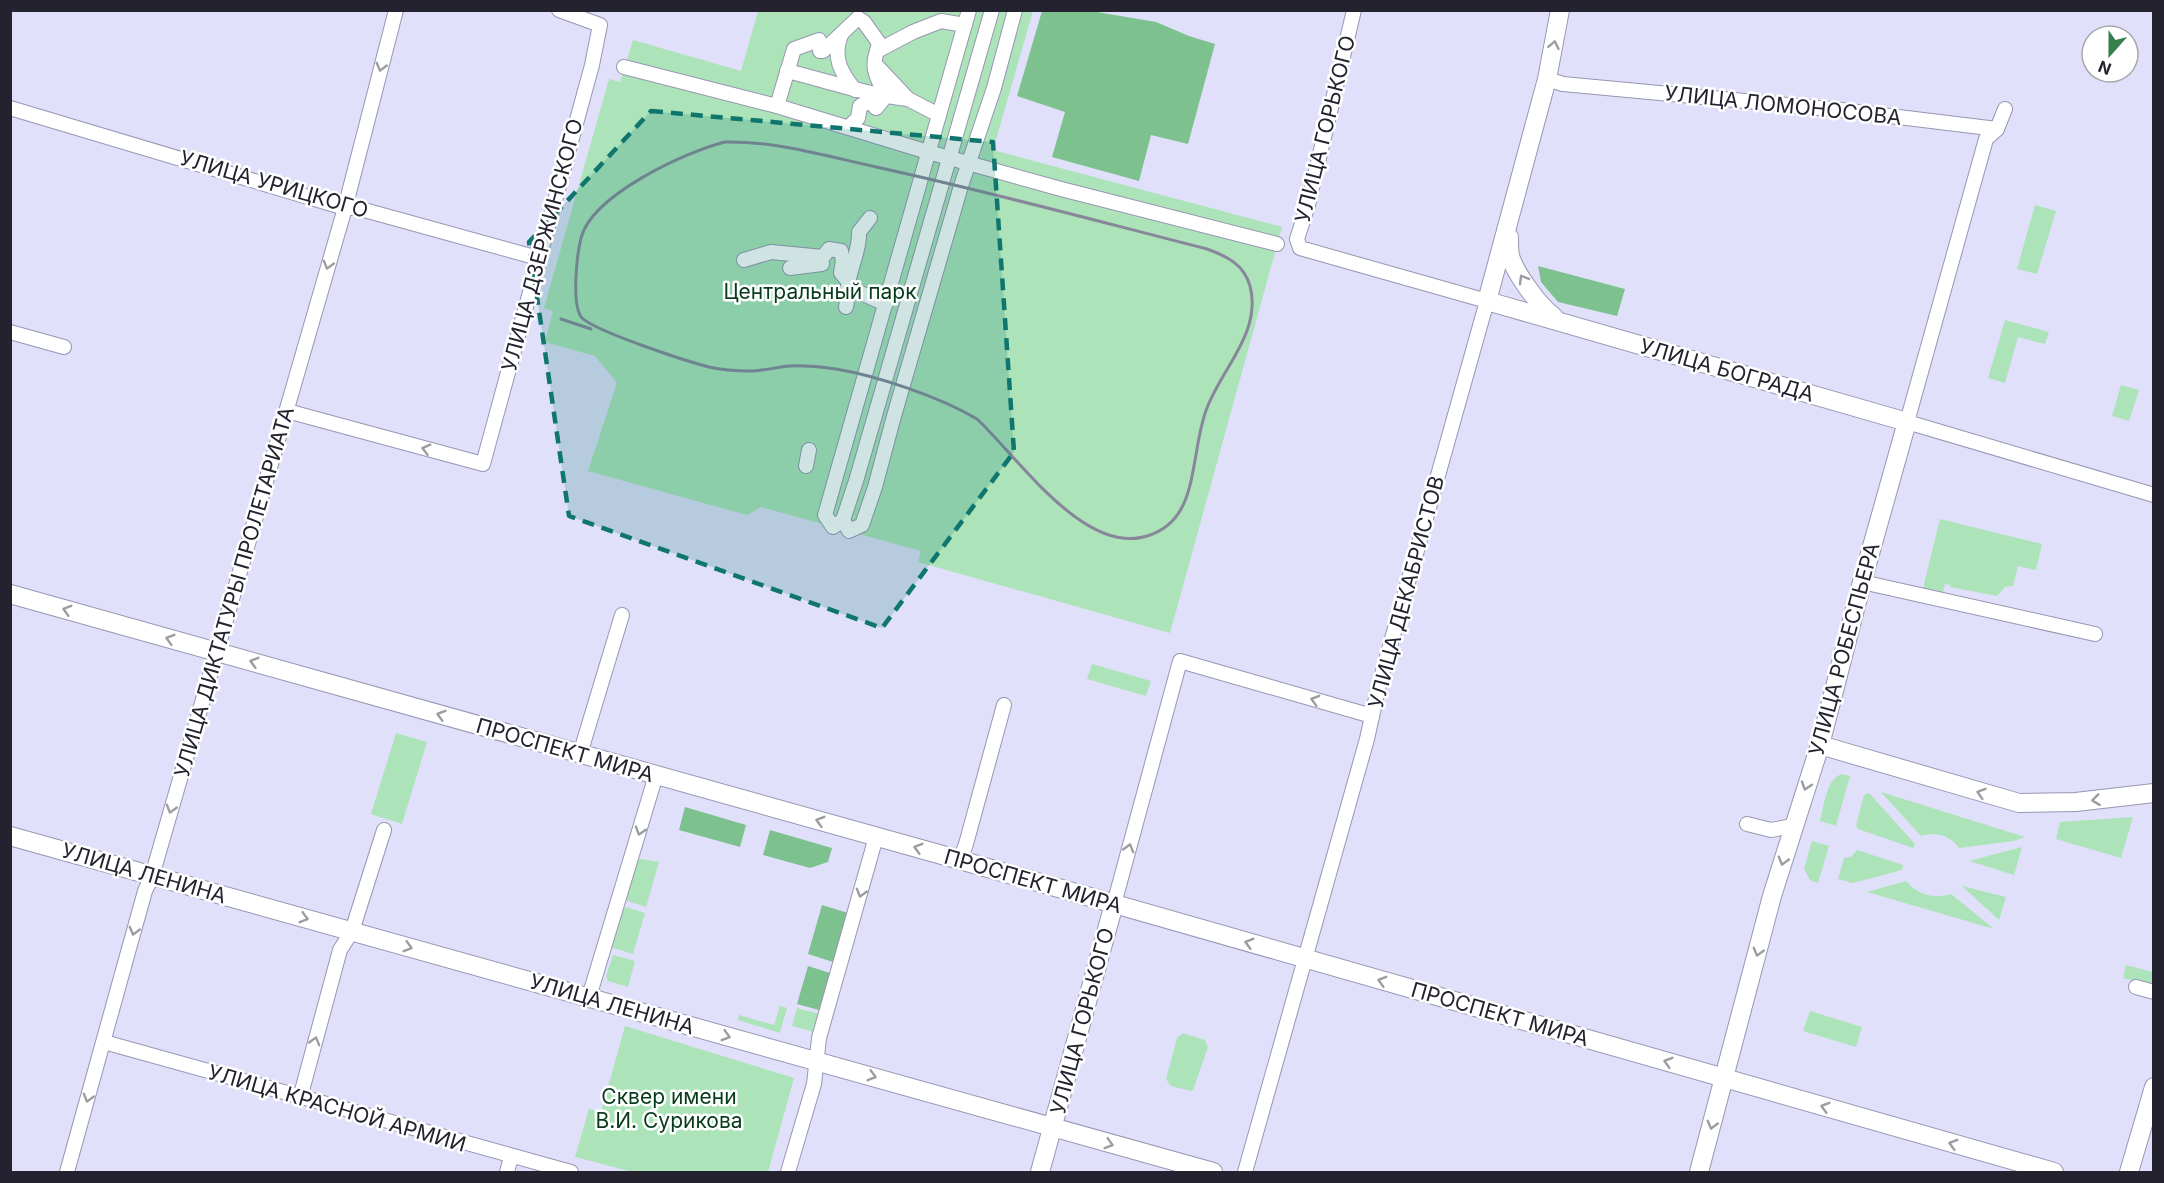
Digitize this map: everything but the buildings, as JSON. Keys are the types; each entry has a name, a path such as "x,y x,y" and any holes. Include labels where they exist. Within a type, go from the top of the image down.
{"main road":[{"name":"УЛИЦА ДЕКАБРИСТОВ","path":"1487,302 1547,79 1560,10"},
{"path":"1508,226 1510,256 1535,300 1560,322"},
{"name":"УЛИЦА БОГРАДА","path":"1487,302 1907,423"},
{"name":"УЛИЦА РОБЕСПЬЕРА","path":"1699,1173 1793,826 1820,745 1862,582 1907,423"},
{"name":"ПРОСПЕКТ МИРА","path":"10,594 960,860 2054,1173"},
{"path":"1820,745 2019,803 2076,802 2154,793"},
{"name":"УЛИЦА ЛЕНИНА","path":"10,836 1213,1173"},
{"name":"УЛИЦА ГОРЬКОГО","path":"1040,1173 1114,904"},
{"path":"2129,1173 2154,1087"}],"street":[{"name":"УЛИЦА ДИКТАТУРЫ ПРОЛЕТАРИАТА","path":"67,1173 145,891 152,876 345,208 396,10"},
{"name":"УЛИЦА ДЗЕРЖИНСКОГО","path":"287,411 483,464 592,65 600,25 559,10"},
{"path":"969,10 825,515 833,527 843,520 856,482 992,10"},
{"path":"843,520 849,531 861,525 875,487 968,163 994,88 1015,10"},
{"name":"УЛИЦА ГОРЬКОГО","path":"1300,248 1298,239 1354,10"},
{"path":"777,106 794,49 819,40 820,51 823,51 858,18 864,22 879,43 875,57 875,75 881,82 885,97"},
{"path":"875,57 913,32 942,21 965,25"},
{"path":"841,35 838,57 840,72 855,90"},
{"path":"875,57 908,99"},
{"path":"624,67 777,106 1061,189 1277,244"},
{"path":"787,71 885,97 908,99 939,115"},
{"name":"УЛИЦА ЛОМОНОСОВА","path":"1547,79 1563,84 1840,110 1997,129"},
{"path":"849,127 858,118 860,106 870,101 876,108 885,97"},
{"name":"УЛИЦА УРИЦКОГО","path":"10,108 345,208 357,208 538,258"},
{"path":"1997,129 2005,109"},
{"name":"УЛИЦА РОБЕСПЬЕРА","path":"1907,423 1986,139 1997,129"},
{"path":"841,251 870,218"},
{"path":"846,281 860,243 859,232"},
{"name":"УЛИЦА БОГРАДА","path":"1300,248 1487,302"},
{"path":"841,251 829,249 822,266 886,304"},
{"path":"841,251 846,281 846,307"},
{"path":"744,260 771,252 795,263 823,260"},
{"name":"УЛИЦА ДЕКАБРИСТОВ","path":"1245,1173 1367,739 1393,633 1487,302"},
{"path":"10,332 64,347"},
{"name":"УЛИЦА БОГРАДА","path":"1907,423 2154,495"},
{"path":"806,466 809,450"},
{"path":"1862,582 2095,634"},
{"path":"580,754 622,615"},
{"name":"УЛИЦА ГОРЬКОГО","path":"1114,904 1180,661 1372,716"},
{"path":"960,860 1004,705"},
{"path":"589,997 656,775"},
{"path":"1747,824 1771,830 1793,826"},
{"path":"300,1098 340,950 352,931 384,830"},
{"path":"788,1173 814,1084 819,1038 876,837"},
{"path":"2136,987 2154,992"},
{"name":"УЛИЦА КРАСНОЙ АРМИИ","path":"104,1042 571,1173"},
{"path":"507,1173 511,1157"}],"highlighted area":[{"path":"651,111 993,142 1014,452 882,628 569,516 529,242"}],"green space":[{"name":"Центральный парк","path":"758,11 1033,11 993,150 1282,227 1170,633 918,562 921,551 761,507 747,515 588,471 617,383 595,356 545,342 553,311 544,308 609,79 620,82 633,40 741,71"},
{"path":"1042,11 1091,11 1156,22 1215,44 1188,144 1151,135 1139,181 1052,157 1065,112 1017,96"},
{"path":"2035,205 2056,211 2037,274 2017,269"},
{"path":"1538,266 1625,289 1617,316 1558,302 1541,282"},
{"path":"2005,320 2049,332 2045,344 2018,337 2005,383 1988,378"},
{"path":"2121,385 2139,390 2129,421 2112,416"},
{"path":"1940,519 2042,544 2036,570 2018,566 2013,586 2005,587 1997,596 1945,584 1943,593 1923,588"},
{"path":"1092,664 1151,681 1146,696 1087,679"},
{"path":"396,733 427,742 402,824 371,814"},
{"path":"1842,774 1850,776 1836,826 1820,821 1829,787 1832,781"},
{"path":"1881,792 2025,837 2014,841 1959,848 1951,840 1942,836 1932,834 1921,836"},
{"path":"1869,793 1915,844 1913,848 1858,829 1856,825 1864,795"},
{"path":"685,807 746,825 740,847 679,830"},
{"path":"2133,817 2121,858 2056,839 2060,822"},
{"path":"770,830 832,848 828,862 810,868 763,855"},
{"path":"1812,841 1829,846 1818,883 1810,880 1804,869"},
{"path":"2022,847 2014,875 1969,861"},
{"path":"1857,850 1903,865 1902,870 1853,883 1838,879 1844,858 1851,857"},
{"path":"641,859 659,862 646,907 625,900 636,862"},
{"path":"1906,881 1926,895 1951,894 1994,929 1867,892"},
{"path":"1962,886 2006,897 1999,920"},
{"path":"822,905 848,913 833,962 808,954"},
{"path":"626,907 645,913 633,954 610,947 621,911"},
{"path":"613,955 635,961 628,987 608,981 606,976"},
{"path":"2126,965 2153,972 2153,986 2123,978"},
{"path":"808,966 830,973 819,1010 797,1004"},
{"path":"780,1006 787,1008 780,1033 738,1020 739,1015 774,1025"},
{"path":"797,1008 819,1014 814,1032 792,1026"},
{"path":"1810,1011 1862,1027 1856,1047 1803,1031"},
{"name":"Сквер имени В.И. Сурикова","path":"625,1026 794,1078 768,1172 633,1172 575,1157 589,1109 601,1112"},
{"path":"1183,1033 1205,1040 1208,1047 1193,1090 1190,1091 1171,1086 1166,1079 1177,1038"}],"railway":[{"path":"725,142 744,142 801,150 1042,206 1207,249 1239,266 1250,286 1252,303 1250,319 1239,349 1207,408 1190,486 1181,509 1172,522 1150,535 1126,538 1102,532 1078,519 1054,500 977,419 908,388 853,372 819,367 790,366 750,371 709,367 623,338 582,318 577,303 577,267 581,238 589,222 621,191 642,178 687,155 725,142"},
{"path":"561,319 591,329"}]}
